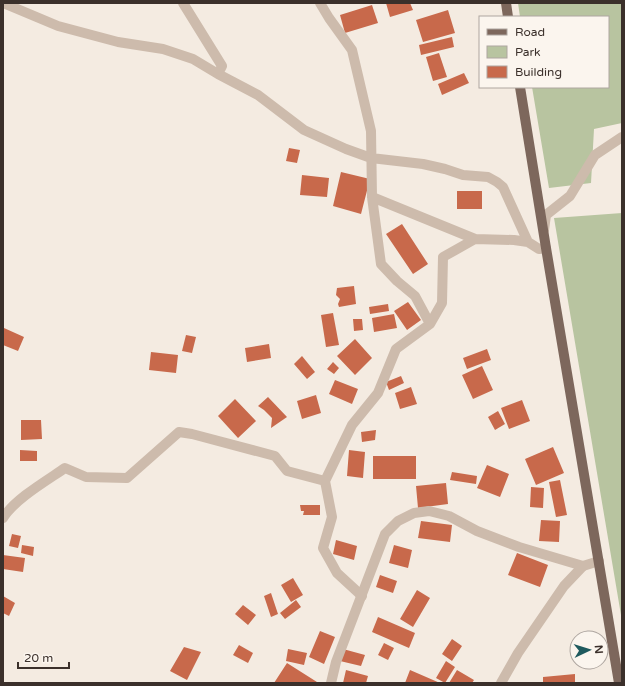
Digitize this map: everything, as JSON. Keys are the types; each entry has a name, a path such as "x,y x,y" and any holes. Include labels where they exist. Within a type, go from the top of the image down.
{"main road":[{"path":"506,3 508,16"},
{"path":"520,88 619,683"}],"street":[{"path":"3,3 58,26 118,42 163,49 193,59 258,95 304,130 346,150 371,158 423,164 446,169 463,175 488,177 498,182 503,187 528,242"},
{"path":"183,3 222,66 218,74"},
{"path":"320,3 352,50 371,131 372,197 381,264 397,281 415,296 430,324"},
{"path":"543,231 546,215 570,196 595,155 622,136"},
{"path":"372,197 475,239 514,240 528,242 539,249 546,248"},
{"path":"362,596 337,572 323,548 332,517 325,481 352,425 378,393 396,349 430,324 442,303 443,257 475,239"},
{"path":"3,518 25,496 65,468 86,477 127,478 179,432 192,434 275,456 287,471 325,481"},
{"path":"331,683 336,662 385,534 398,521 414,513 429,511 449,516 477,531 504,542 583,566"},
{"path":"501,683 518,653 564,586 583,566 599,561"}],"green space":[{"path":"518,3 622,3 622,123 594,129 591,183 549,188 532,88 609,88 609,16 520,16"},
{"path":"622,213 622,621 554,218"}],"building":[{"path":"386,3 410,3 413,10 390,17"},
{"path":"372,5 378,23 345,33 340,15"},
{"path":"448,10 455,33 423,42 416,20"},
{"path":"452,37 454,47 421,55 419,45"},
{"path":"439,53 447,77 433,81 426,57"},
{"path":"464,73 469,83 442,95 438,84"},
{"path":"289,148 300,150 297,163 286,161"},
{"path":"341,172 370,179 361,214 333,206"},
{"path":"302,175 329,178 327,197 300,195"},
{"path":"457,191 482,191 482,209 457,209"},
{"path":"402,224 428,264 413,274 386,234"},
{"path":"354,286 356,304 339,307 338,304 340,299 336,295 337,288"},
{"path":"408,302 421,320 407,330 394,311"},
{"path":"388,304 389,311 370,314 369,307"},
{"path":"333,313 339,345 326,347 321,315"},
{"path":"394,314 397,328 374,332 372,318"},
{"path":"353,319 362,319 363,330 354,331"},
{"path":"4,328 24,337 18,351 3,345"},
{"path":"186,335 196,337 192,353 182,351"},
{"path":"355,339 372,358 355,375 337,356"},
{"path":"269,344 271,358 247,362 245,348"},
{"path":"487,349 491,360 467,369 463,358"},
{"path":"151,352 178,355 176,373 149,370"},
{"path":"302,356 315,372 307,379 294,364"},
{"path":"333,362 339,368 334,374 327,369"},
{"path":"482,366 493,390 473,399 462,375"},
{"path":"401,376 404,383 389,390 386,382"},
{"path":"335,380 358,389 352,404 329,394"},
{"path":"411,387 417,404 400,409 395,393"},
{"path":"316,395 321,413 302,419 297,401"},
{"path":"268,397 287,417 271,428 272,418 258,406"},
{"path":"235,399 256,421 238,438 218,416"},
{"path":"522,400 530,421 509,429 501,408"},
{"path":"498,411 505,424 495,430 488,417"},
{"path":"21,420 41,420 42,439 21,440"},
{"path":"376,430 375,440 362,442 361,432"},
{"path":"553,447 564,473 536,485 525,459"},
{"path":"20,450 37,451 37,461 20,461"},
{"path":"349,450 365,452 363,478 347,476"},
{"path":"373,456 416,456 416,479 373,479"},
{"path":"487,465 509,474 500,497 477,488"},
{"path":"452,472 477,476 476,484 450,480"},
{"path":"560,480 567,515 556,517 549,482"},
{"path":"446,483 448,504 418,508 416,486"},
{"path":"531,487 544,488 543,508 530,507"},
{"path":"300,505 320,505 320,515 303,515 304,511 301,511"},
{"path":"541,520 560,521 559,542 539,541"},
{"path":"421,521 452,525 450,542 418,538"},
{"path":"12,534 21,536 18,548 9,546"},
{"path":"336,540 357,546 354,560 333,554"},
{"path":"22,545 34,547 33,556 21,553"},
{"path":"394,545 412,550 408,568 389,563"},
{"path":"517,553 548,565 540,587 508,575"},
{"path":"3,555 25,558 23,572 3,569"},
{"path":"380,575 397,581 393,593 376,587"},
{"path":"293,578 303,595 291,602 281,585"},
{"path":"417,590 430,598 413,627 400,619"},
{"path":"271,593 278,614 271,617 264,596"},
{"path":"3,596 15,603 9,616 3,613"},
{"path":"296,600 301,607 285,619 280,613"},
{"path":"243,605 256,615 248,625 235,614"},
{"path":"378,617 415,633 409,648 372,632"},
{"path":"320,631 335,637 324,664 309,657"},
{"path":"452,639 462,646 452,661 442,654"},
{"path":"384,643 394,648 388,660 378,655"},
{"path":"239,645 253,653 248,663 233,655"},
{"path":"184,647 201,652 187,680 170,671"},
{"path":"288,649 307,653 304,665 286,661"},
{"path":"343,649 365,655 361,666 340,661"},
{"path":"446,661 455,667 445,683 436,678"},
{"path":"287,663 317,682 274,683"},
{"path":"346,670 368,676 366,683 343,683"},
{"path":"410,670 440,683 405,683"},
{"path":"457,670 474,680 472,683 449,683"},
{"path":"575,674 575,683 543,683 543,677"}]}
